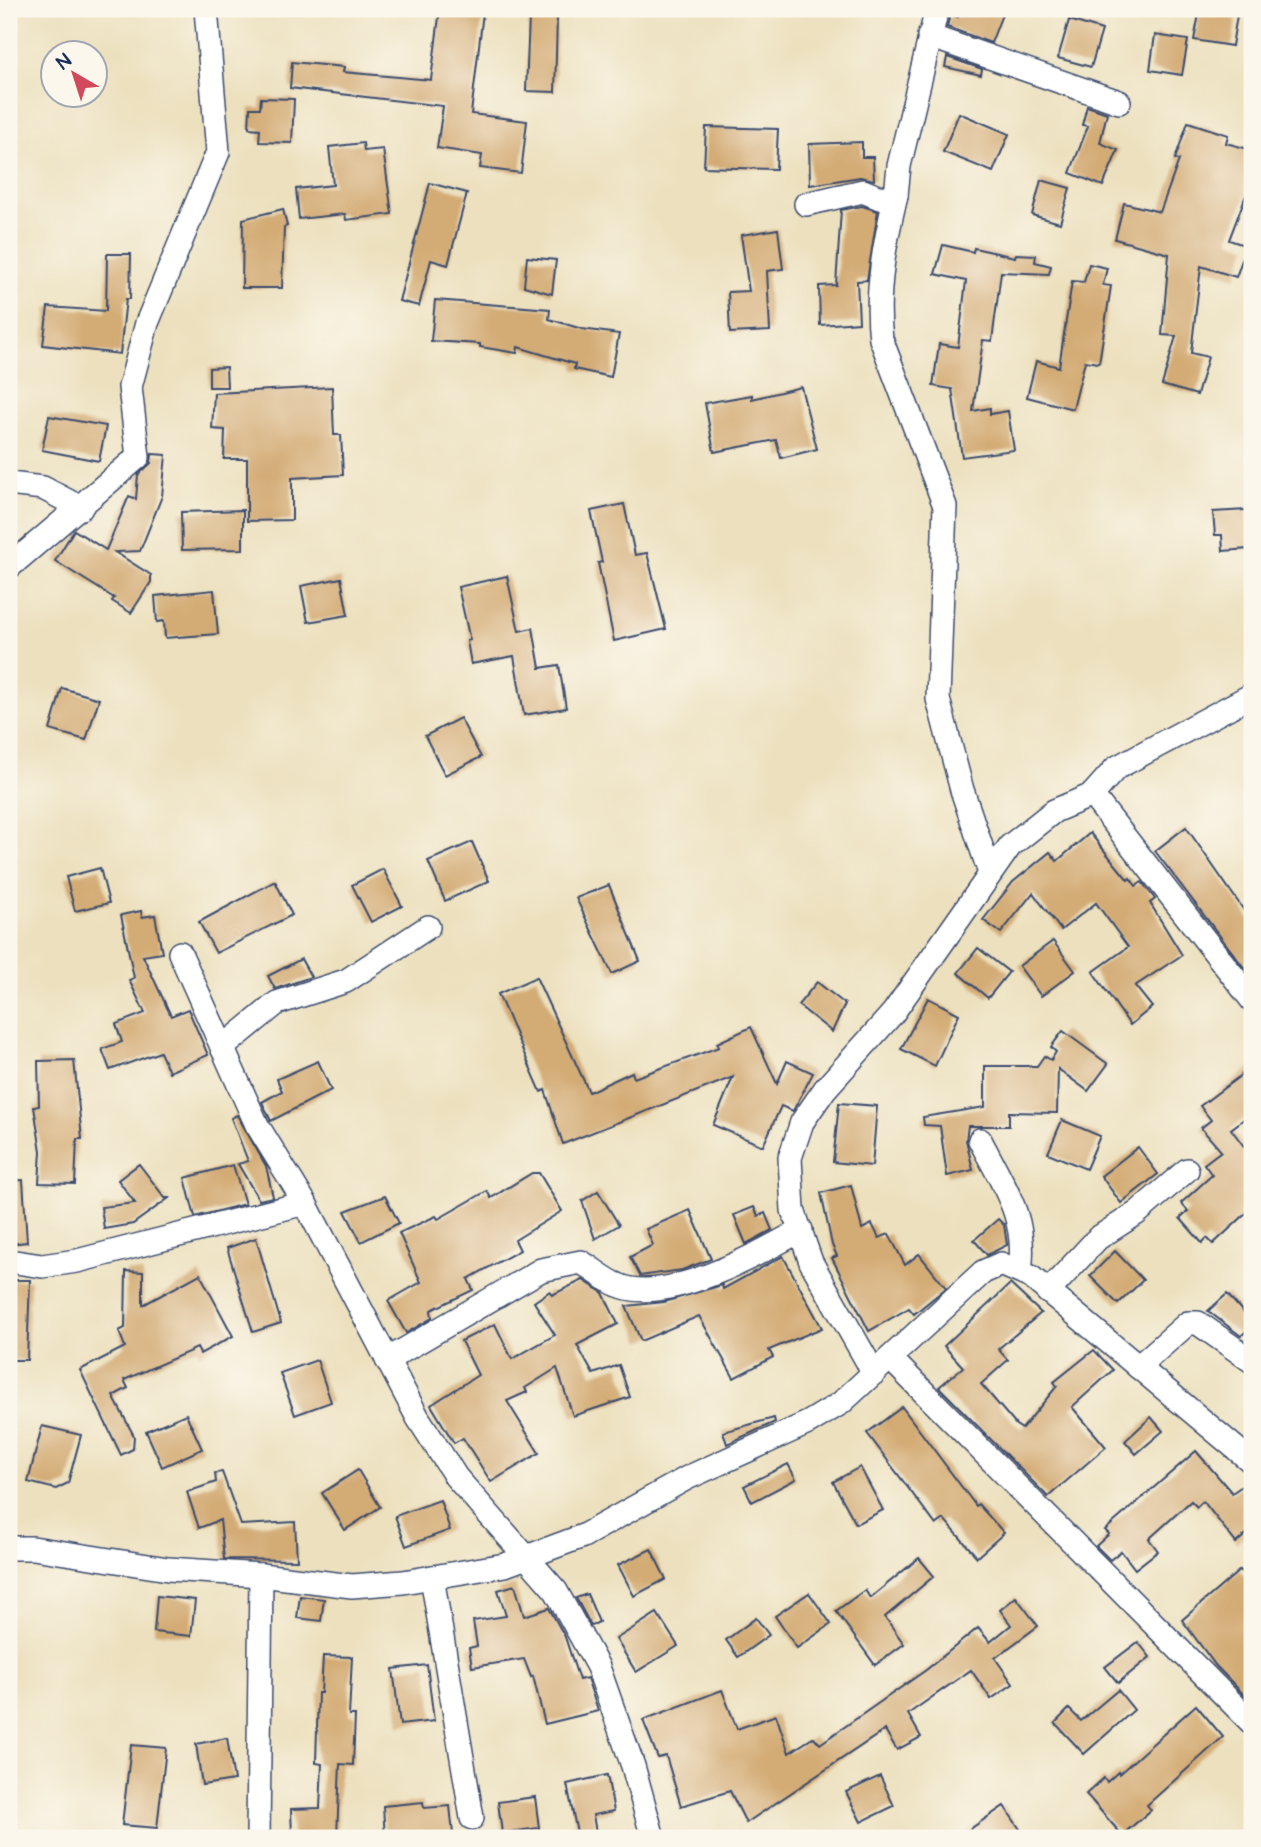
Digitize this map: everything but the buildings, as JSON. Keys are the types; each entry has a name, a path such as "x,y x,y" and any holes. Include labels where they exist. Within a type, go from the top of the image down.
{"street":[{"path":"9,567 138,457 130,387 147,323 218,152 206,9"},
{"path":"937,9 899,166 878,315 881,339 945,506 938,699 962,790 990,873"},
{"path":"929,36 1119,102"},
{"path":"806,204 863,191 880,198 896,195"},
{"path":"9,484 43,488 80,508"},
{"path":"1252,695 1116,768 1092,796 1054,811 1010,846 893,1013 825,1089 802,1122 790,1158 793,1210 811,1262 882,1365 1252,1723"},
{"path":"1092,796 1252,1000"},
{"path":"222,1048 277,1003 346,981 428,927"},
{"path":"180,953 257,1125 305,1203 418,1418 456,1477 556,1591 598,1667 633,1766 653,1838"},
{"path":"980,1140 1019,1215 1024,1247 1020,1271"},
{"path":"1048,1292 1098,1238 1137,1213 1187,1170"},
{"path":"9,1261 42,1266 77,1261 305,1203"},
{"path":"387,1360 541,1270 581,1262 619,1286 668,1290 754,1256 801,1230"},
{"path":"9,1548 45,1549 168,1569 261,1575 352,1586 505,1566 583,1536 687,1478 808,1423 841,1402 991,1267 1001,1264 1020,1271 1048,1292 1252,1462"},
{"path":"1138,1367 1188,1323 1198,1323 1252,1361"},
{"path":"258,1838 261,1575"},
{"path":"432,1577 472,1818"}]}
